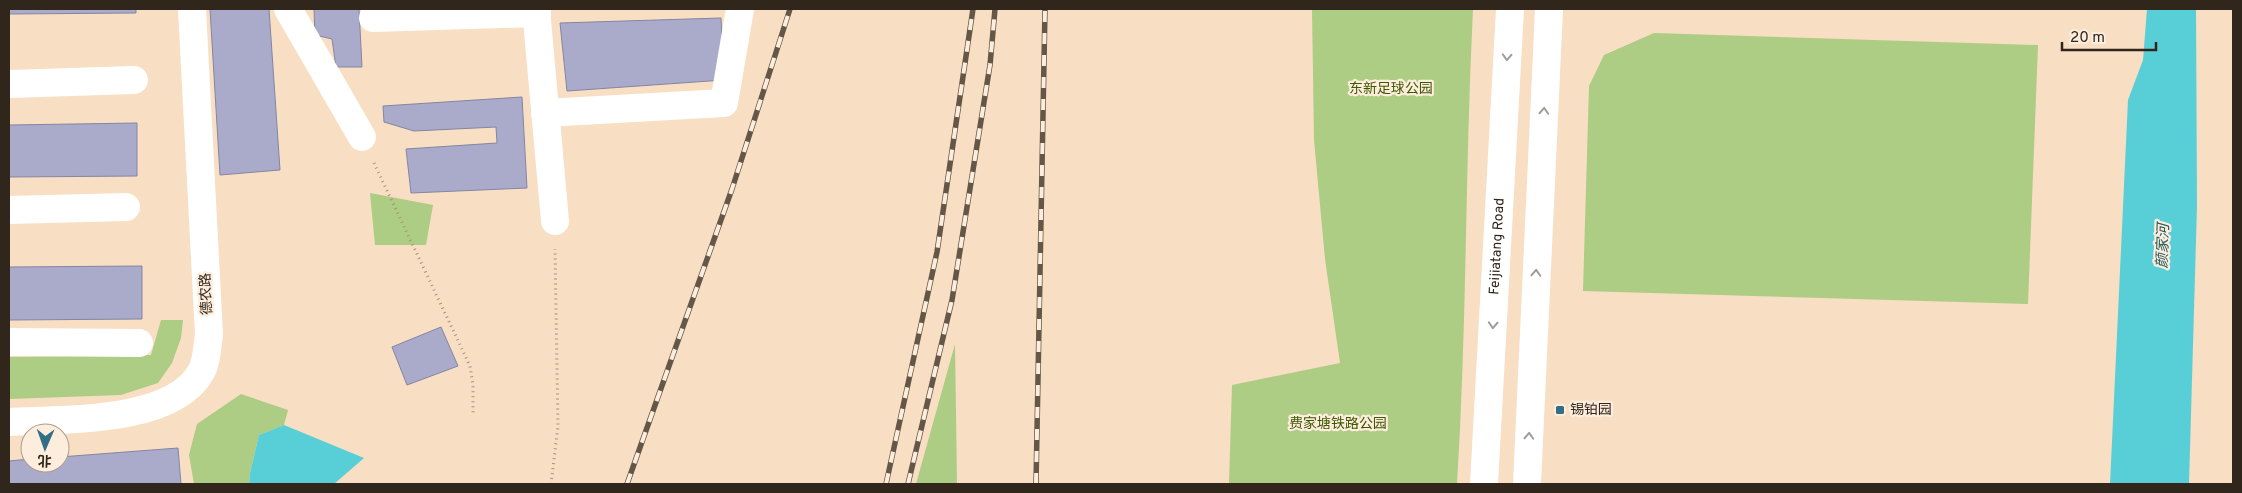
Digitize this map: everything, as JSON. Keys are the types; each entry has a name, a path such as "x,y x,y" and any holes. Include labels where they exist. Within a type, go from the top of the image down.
{"street":[{"name":"德农路","path":"9,422 109,416 159,405 188,389 202,371 209,335 192,9"},
{"path":"288,9 362,138"},
{"path":"545,113 724,103 740,9"},
{"name":"Feijiatang Road","path":"1484,484 1510,9"},
{"path":"1526,484 1548,9"},
{"path":"373,18 537,11 555,221"},
{"path":"9,84 134,80"},
{"path":"9,210 126,207"},
{"path":"9,342 139,343"}],"path":[{"path":"362,138 470,366 473,385 473,414"},
{"path":"550,484 558,426 555,221"}],"green space":[{"name":"东新足球公园","path":"1312,9 1473,9 1463,365 1457,484 1229,484 1232,385 1340,363 1325,259 1314,140"},
{"path":"1654,33 2038,45 2028,304 1583,291 1589,86 1604,55"},
{"path":"370,193 433,205 426,245 375,245"},
{"path":"161,320 183,320 181,338 172,363 158,383 121,395 9,399 9,357 151,355"},
{"path":"955,344 957,484 916,484"},
{"path":"241,394 288,410 284,425 259,435 249,484 194,484 189,455 197,424"}],"water":[{"name":"颜家河","path":"2147,9 2196,9 2197,206 2189,484 2110,484 2128,100 2143,60"},
{"path":"284,425 364,458 334,484 249,484 259,435"}],"building":[{"path":"9,9 136,9 136,13 9,14"},
{"path":"210,9 269,9 280,170 220,175"},
{"path":"314,9 359,9 362,67 336,67 332,39 315,35"},
{"path":"721,18 724,80 567,91 560,23"},
{"path":"522,97 527,188 411,193 406,149 497,143 496,127 414,131 384,122 383,106"},
{"path":"137,123 137,176 9,177 9,125"},
{"path":"142,266 142,319 9,320 9,267"},
{"path":"441,327 458,366 407,385 392,347"},
{"path":"178,448 181,484 9,484 9,461 20,460 20,473 70,473 70,456"}],"railway":[{"path":"627,484 732,189 790,9"},
{"path":"886,484 937,252 973,9"},
{"path":"908,484 952,300 990,65 995,9"},
{"path":"1036,484 1045,9"}],"place":[{"name":"锡铂园","path":"1560,410"}],"park label":[{"name":"费家塘铁路公园","path":"1338,424"}]}
